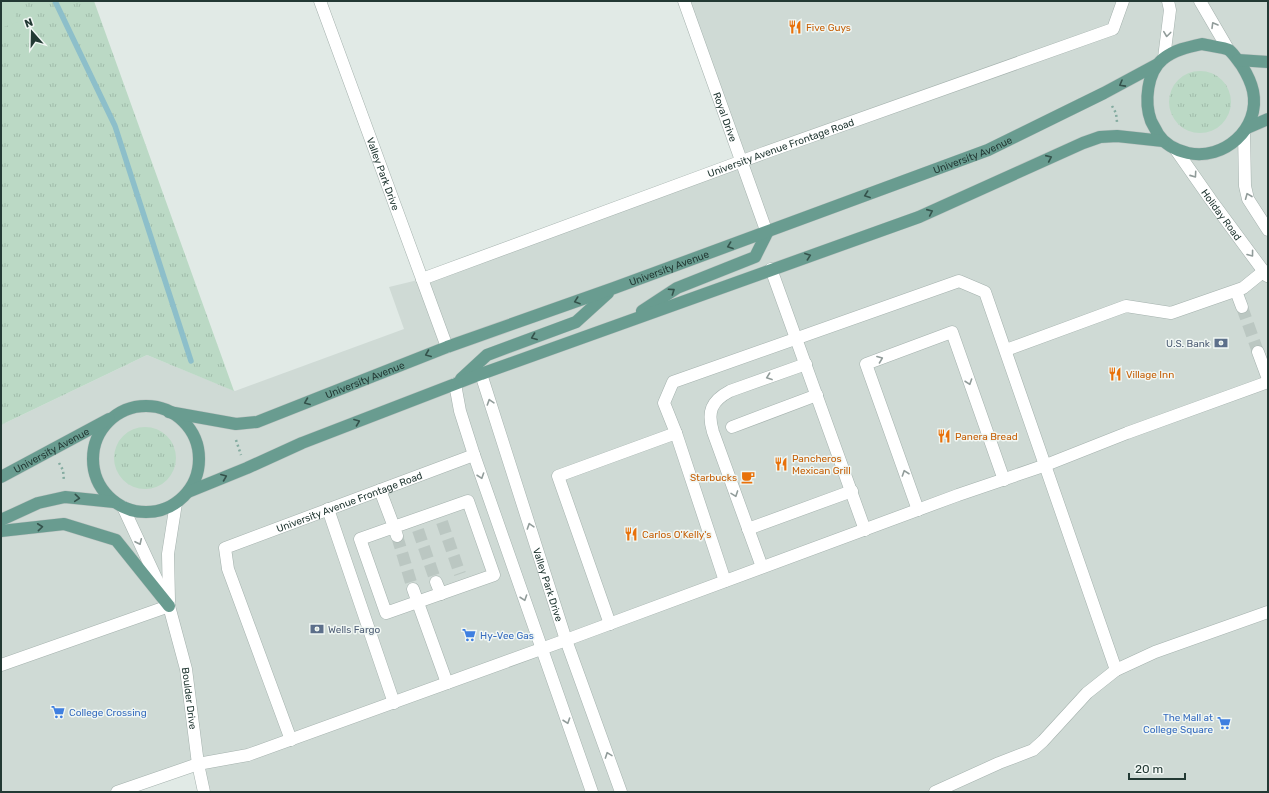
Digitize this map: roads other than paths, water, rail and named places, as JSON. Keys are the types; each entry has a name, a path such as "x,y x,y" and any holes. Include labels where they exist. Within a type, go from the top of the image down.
{"main road":[{"path":"1245,130 1253,109 1253,93 1248,77 1238,60 1228,49 1202,44 1182,48 1160,61 1150,81 1147,101 1151,121 1163,141 1176,150 1193,154 1211,153 1227,147 1245,130 1268,119"},
{"path":"1238,60 1268,62"},
{"name":"University Avenue","path":"169,412 236,424 257,422 447,347 766,233 988,150 1104,93 1160,61"},
{"path":"188,492 247,468 302,443 481,374 919,217 1083,142 1100,137 1117,136 1163,141"},
{"path":"628,321 677,288 755,257 766,233"},
{"path":"455,384 487,355 576,322 614,288"},
{"path":"1,520 38,503 65,497 118,504 136,512 150,512 164,509 176,503 188,492 196,478 199,463 198,447 192,433 182,420 169,412 154,407 138,407 122,412 110,421 100,433 94,447 93,462 96,477 103,490 118,504"},
{"name":"University Avenue","path":"1,476 122,412"},
{"path":"1,531 64,524 116,540 169,606"}],"street":[{"name":"Valley Park Drive","path":"320,1 447,347"},
{"name":"Royal Drive","path":"684,1 766,233"},
{"name":"University Avenue Frontage Road","path":"422,279 741,161 1113,28 1123,1"},
{"path":"1160,61 1170,10 1168,1"},
{"path":"1200,1 1228,49"},
{"path":"1245,130 1245,186 1248,198 1268,230"},
{"name":"Holiday Road","path":"1176,150 1266,274"},
{"path":"771,269 865,530"},
{"path":"1006,350 1126,306 1171,313 1243,288 1266,274"},
{"path":"724,582 676,433 664,403 673,382 959,281 985,292 1116,670"},
{"path":"1236,290 1242,307"},
{"path":"918,510 866,364 952,332 1004,480"},
{"path":"118,792 198,764 248,755 291,740 918,510 1046,465 1134,430 1268,380 1258,352"},
{"path":"762,567 709,420 711,410 714,403 720,396 730,391 806,364"},
{"name":"Valley Park Drive","path":"481,374 566,640 621,792"},
{"path":"455,384 460,412 474,455 592,792"},
{"path":"732,427 817,395"},
{"path":"610,624 558,476 676,433"},
{"name":"University Avenue Frontage Road","path":"291,740 228,569 224,548 474,455"},
{"path":"380,490 395,532"},
{"path":"748,529 852,491"},
{"path":"468,501 494,575 462,580 440,594 386,613 360,539 395,532 440,517 468,501"},
{"name":"Boulder Drive","path":"169,606 168,554 176,503"},
{"name":"Boulder Drive","path":"118,504 169,606 186,670 198,764 204,792"},
{"path":"328,509 394,703"},
{"path":"436,582 440,594"},
{"path":"413,589 447,683"},
{"path":"1,666 169,606"},
{"path":"934,792 999,762 1032,750 1043,741 1087,693 1116,670 1155,652 1268,612"}],"waterway":[{"path":"55,1 115,126 191,361"}],"tunnel":[{"path":"1242,307 1258,352"},
{"path":"442,522 460,574"},
{"path":"418,530 436,582"},
{"path":"397,536 413,589"}],"place":[{"name":"Five Guys","path":"795,27"},
{"name":"U.S. Bank","path":"1221,343"},
{"name":"Village Inn","path":"1115,374"},
{"name":"Panera Bread","path":"944,436"},
{"name":"Pancheros Mexican Grill","path":"781,464"},
{"name":"Starbucks","path":"748,477"},
{"name":"Carlos O'Kelly's","path":"631,534"},
{"name":"Wells Fargo","path":"317,629"},
{"name":"Hy-Vee Gas","path":"469,635"},
{"name":"College Crossing","path":"58,712"},
{"name":"The Mall at College Square","path":"1224,723"}]}
